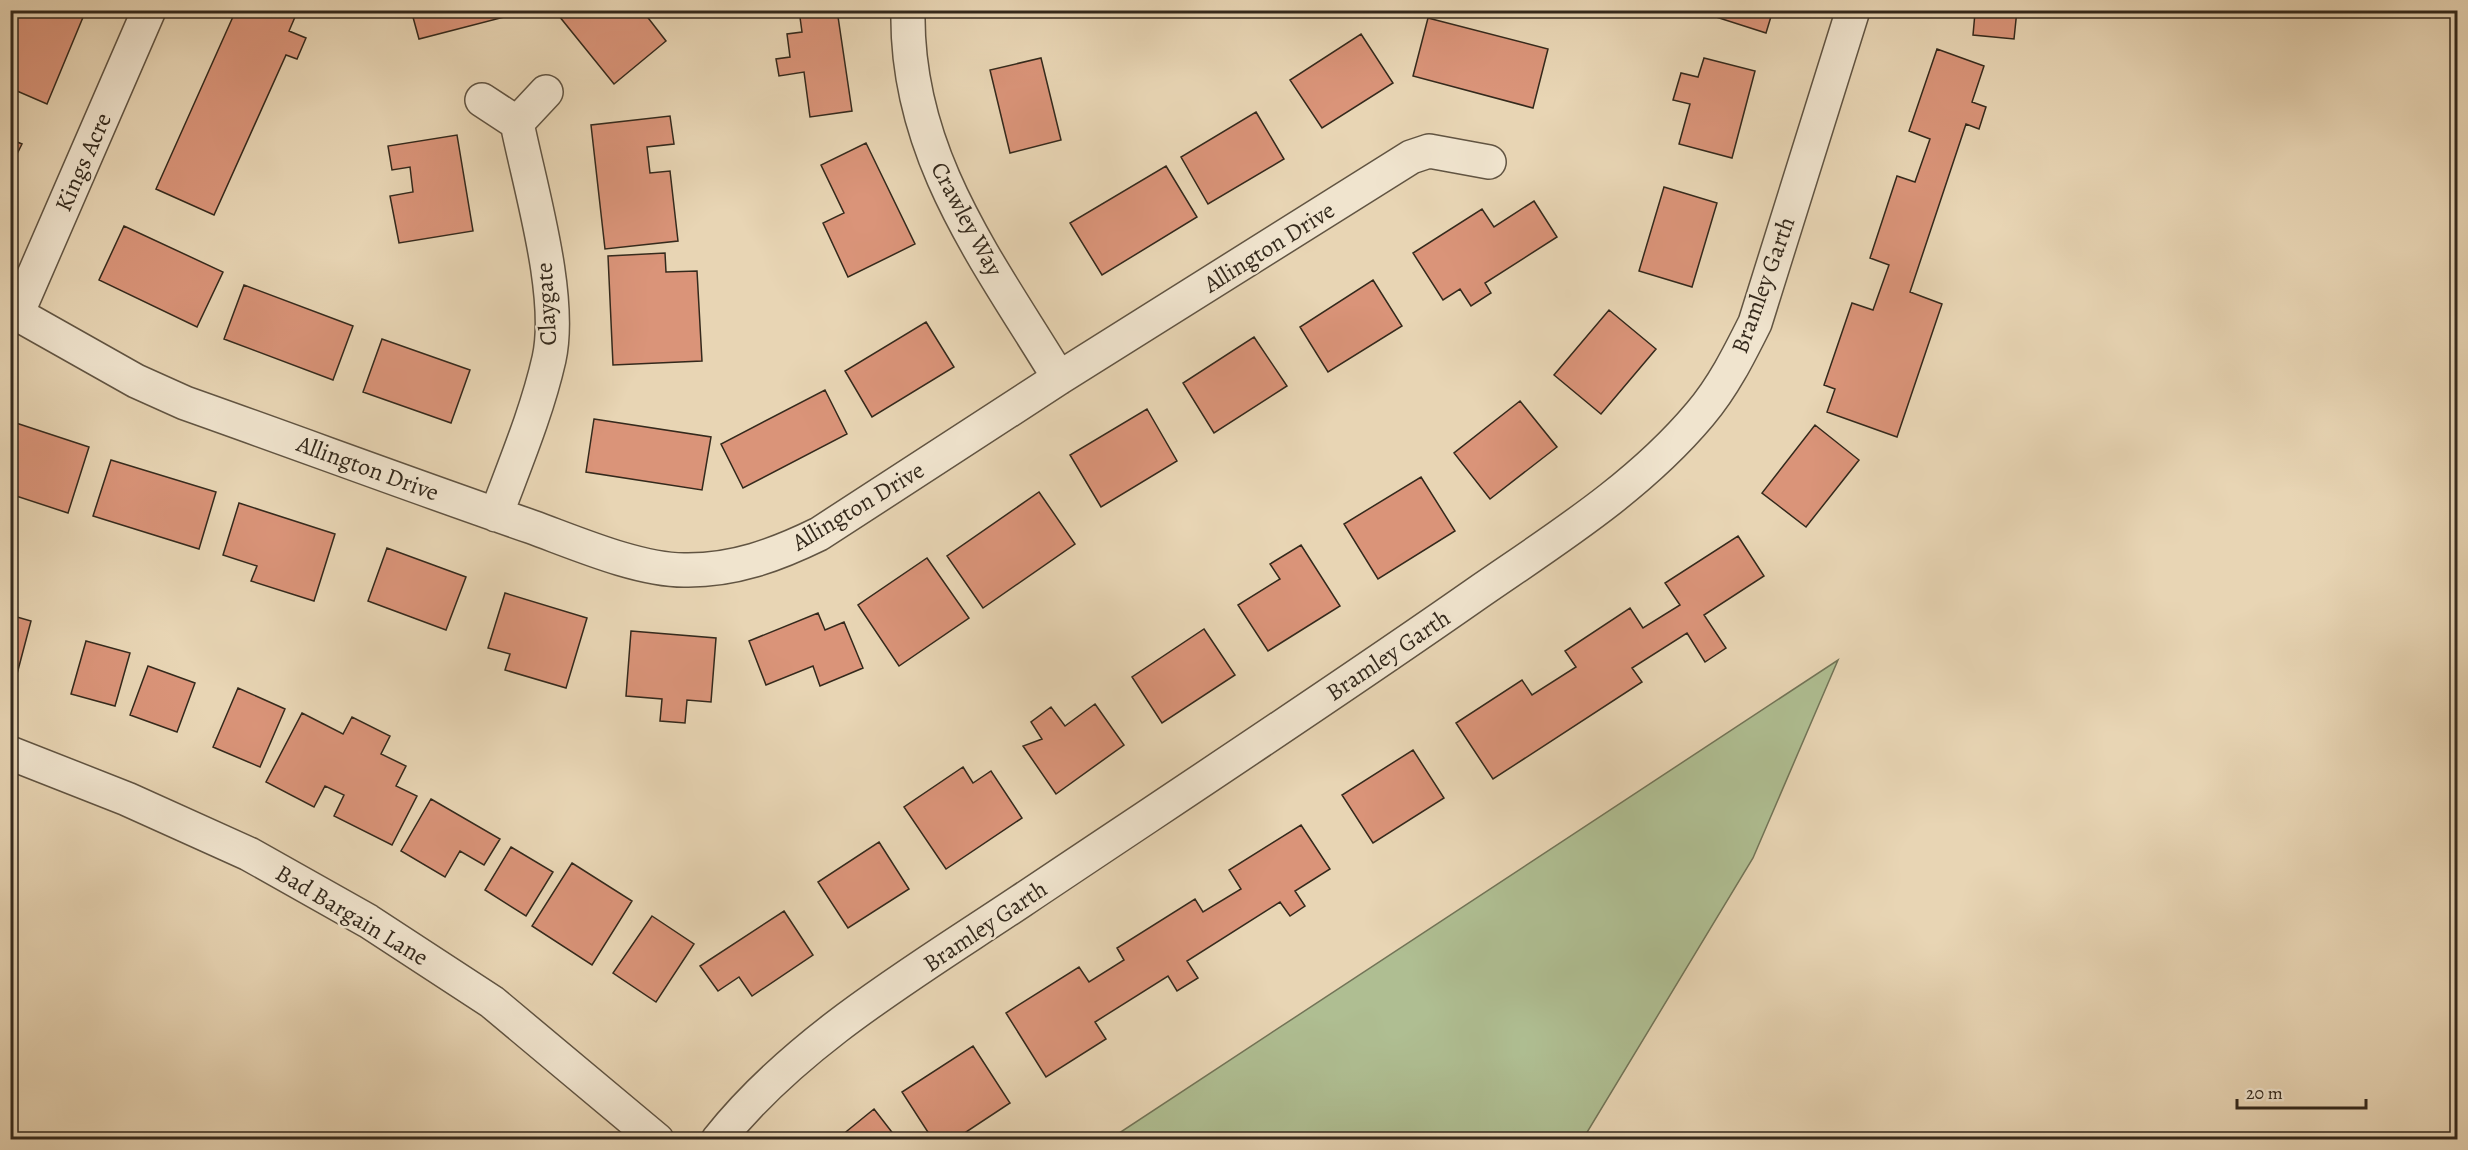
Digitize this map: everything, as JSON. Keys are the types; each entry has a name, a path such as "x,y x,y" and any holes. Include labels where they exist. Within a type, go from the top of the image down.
{"street":[{"name":"Kings Acre","path":"14,312 149,10"},
{"name":"Crawley Way","path":"908,10 912,82 927,142 953,204 1059,378"},
{"name":"Bramley Garth","path":"718,1140 745,1105 797,1056 927,964 1415,637 1600,508 1661,456 1707,405 1731,370 1755,322 1853,10"},
{"path":"482,100 517,123 546,92"},
{"name":"Claygate","path":"496,515 530,422 549,357 551,301 543,246 517,123"},
{"name":"Allington Drive","path":"14,312 136,381 185,403 496,515 626,560 683,570 730,567 777,554 819,534 1059,378 1411,157 1430,151 1489,162"},
{"name":"Bad Bargain Lane","path":"10,753 127,799 249,854 368,921 492,1002 657,1140"}],"green space":[{"path":"1838,660 1753,858 1583,1139 1110,1139"}],"building":[{"path":"10,10 86,10 47,104 10,88 13,48 10,47"},
{"path":"236,10 298,10 289,31 306,38 297,59 286,55 214,215 156,189"},
{"path":"411,10 515,10 516,14 419,39"},
{"path":"566,10 619,10 622,14 626,10 642,10 666,41 614,84 559,16"},
{"path":"799,10 837,10 852,111 810,117 804,72 779,76 776,59 790,57 787,34 802,32"},
{"path":"1718,10 1773,10 1766,33 1716,17"},
{"path":"1950,10 2017,10 2014,39 1973,35 1975,13"},
{"path":"1428,18 1548,49 1533,108 1413,76"},
{"path":"1361,34 1393,83 1322,128 1290,80"},
{"path":"1937,49 1984,66 1972,102 1986,107 1979,129 1966,124 1910,292 1942,304 1897,437 1827,412 1835,389 1824,385 1852,303 1873,310 1889,265 1870,258 1897,176 1915,182 1930,139 1909,131"},
{"path":"1041,58 1061,140 1010,153 990,70"},
{"path":"1704,58 1755,71 1732,158 1679,144 1690,104 1673,100 1681,73 1698,77"},
{"path":"1256,112 1284,159 1208,204 1181,157"},
{"path":"670,116 674,144 647,147 650,173 670,171 678,241 605,249 591,125"},
{"path":"457,135 473,231 399,243 390,196 413,192 410,167 392,170 388,146"},
{"path":"10,139 22,144 10,168"},
{"path":"866,143 915,244 848,277 823,223 844,213 821,165"},
{"path":"1166,166 1197,217 1102,275 1070,223"},
{"path":"1664,187 1717,203 1692,287 1639,271"},
{"path":"1534,201 1557,237 1485,283 1491,293 1471,306 1460,289 1443,300 1413,253 1482,209 1494,227"},
{"path":"124,226 223,272 197,327 99,280"},
{"path":"665,253 666,272 697,271 702,361 613,365 608,256"},
{"path":"1373,280 1402,326 1328,372 1300,327"},
{"path":"244,285 353,326 333,380 224,339"},
{"path":"1609,310 1656,349 1601,414 1554,375"},
{"path":"926,322 954,367 872,417 845,371"},
{"path":"1254,337 1287,386 1214,433 1183,383"},
{"path":"382,339 470,370 451,423 363,392"},
{"path":"825,390 847,434 743,488 721,444"},
{"path":"1520,401 1557,447 1490,499 1454,453"},
{"path":"1147,409 1177,461 1101,507 1070,455"},
{"path":"594,419 711,437 702,490 586,472"},
{"path":"10,421 89,447 68,513 10,494"},
{"path":"1815,425 1859,460 1806,527 1762,493"},
{"path":"111,460 216,492 199,549 93,516"},
{"path":"1421,477 1455,531 1378,579 1344,524"},
{"path":"1039,492 1075,544 983,608 947,556"},
{"path":"239,503 335,534 314,601 251,581 257,566 223,555"},
{"path":"1738,536 1764,576 1704,615 1726,648 1705,662 1687,633 1632,668 1642,682 1493,779 1456,723 1522,680 1532,695 1576,667 1565,651 1630,608 1643,628 1680,605 1665,583"},
{"path":"1301,545 1340,606 1268,651 1238,605 1280,579 1270,564"},
{"path":"387,548 466,577 446,630 368,601"},
{"path":"927,558 969,618 899,666 858,605"},
{"path":"505,593 587,618 566,688 505,670 510,654 488,648"},
{"path":"818,613 825,630 844,622 863,668 820,686 813,666 766,685 749,641"},
{"path":"10,615 31,621 17,674 10,672"},
{"path":"1204,629 1235,675 1162,723 1132,677"},
{"path":"631,631 716,638 711,702 687,700 685,723 660,721 662,699 626,696"},
{"path":"86,641 130,653 115,706 71,694"},
{"path":"148,666 195,683 177,732 130,715"},
{"path":"238,688 285,709 260,767 213,747"},
{"path":"1095,704 1124,745 1056,794 1023,746 1042,739 1031,722 1051,707 1065,726"},
{"path":"302,713 343,734 352,717 390,736 381,754 406,766 396,786 417,796 392,845 334,816 344,795 325,786 314,807 266,782"},
{"path":"1413,750 1444,798 1373,843 1342,795"},
{"path":"963,767 973,783 991,771 1022,818 946,869 904,807"},
{"path":"431,799 500,839 484,865 460,851 445,877 401,851"},
{"path":"1301,825 1330,869 1295,891 1305,906 1290,916 1280,902 1187,961 1198,978 1177,991 1168,976 1095,1022 1106,1039 1046,1077 1006,1013 1079,967 1089,982 1124,960 1117,948 1195,899 1203,912 1241,889 1229,870"},
{"path":"879,842 909,889 848,928 818,882"},
{"path":"511,847 553,872 526,916 485,890"},
{"path":"572,863 632,901 592,965 532,926"},
{"path":"784,911 813,955 752,996 739,977 718,991 700,966"},
{"path":"652,916 694,944 656,1002 613,973"},
{"path":"973,1046 1010,1103 954,1140 933,1140 902,1092"},
{"path":"874,1109 898,1140 836,1140"}]}
